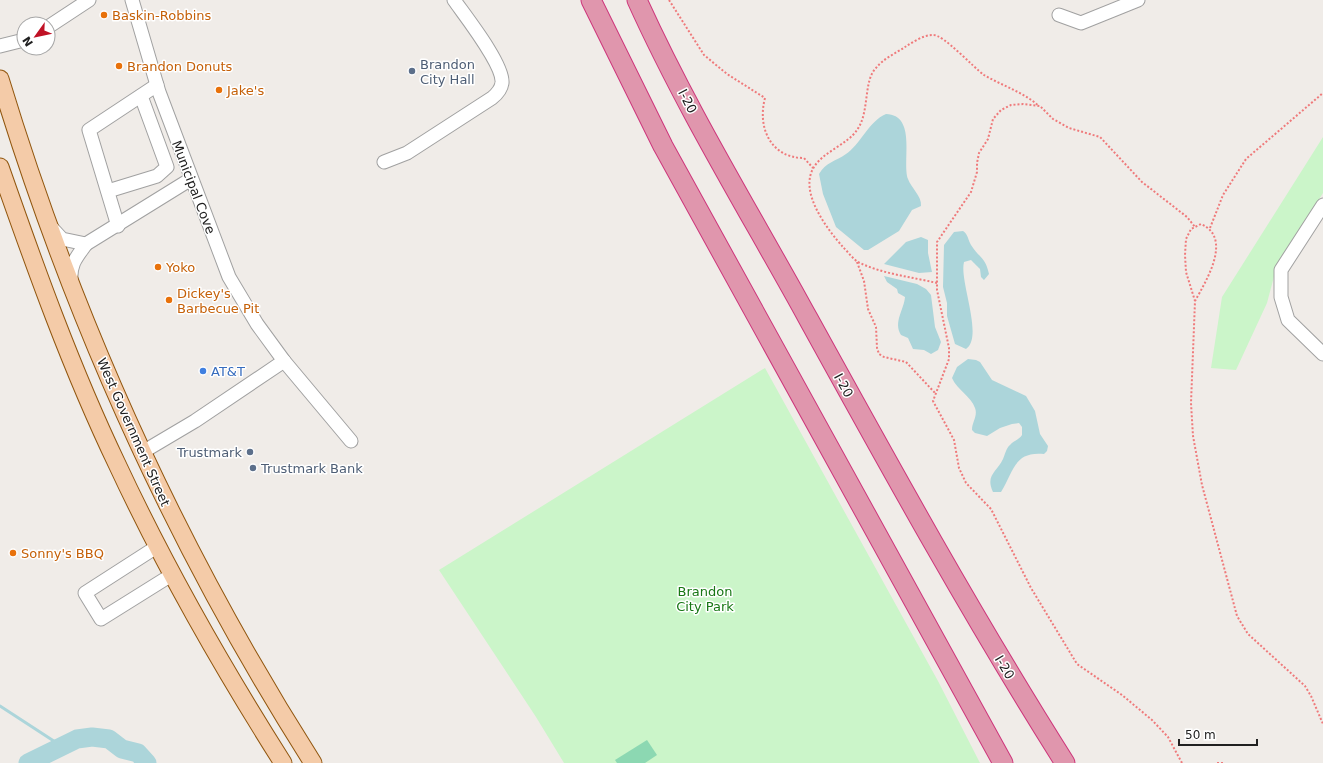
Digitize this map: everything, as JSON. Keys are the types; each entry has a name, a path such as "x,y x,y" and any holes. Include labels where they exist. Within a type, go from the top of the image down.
{"highway":[{"path":"590,0 663,146 1003,763"},
{"name":"I-20","path":"637,0 701,125 924,529 1000,659 1065,763"}],"main road":[{"name":"West Government Street","path":"0,79 47,222 73,292 141,453 215,598 286,720 313,763"},
{"name":"West Government Street","path":"0,167 38,273 116,463 158,546 224,666 283,763"},
{"path":"116,463 141,453"}],"street":[{"path":"56,22 89,0"},
{"name":"Municipal Cove","path":"132,0 157,85 191,180 229,277 249,312 284,361 351,441"},
{"path":"384,162 408,153 492,98 499,91 502,85 500,68 454,0"},
{"path":"1059,15 1081,23 1138,0"},
{"path":"0,46 16,42"},
{"path":"118,226 89,130 157,85"},
{"path":"108,191 157,176 167,167 141,96"},
{"path":"73,292 72,264 86,244 118,226 191,180"},
{"path":"1323,205 1281,270 1281,297 1288,320 1323,354"},
{"path":"47,222 62,239 72,243 86,244"},
{"path":"141,453 195,421 284,361"},
{"path":"158,546 85,593 101,619 173,574"}],"path":[{"path":"670,0 704,55 727,74 765,98 761,112 763,128 774,146 781,154 793,158 804,158 813,168"},
{"path":"936,394 906,362 884,357 879,354 876,348 876,327 868,309 864,281 857,261 837,240 816,210 811,197 810,183 813,168 820,160 857,131 864,117 868,100 869,83 875,68 888,58 926,36 934,34 943,39 984,74 1029,97 1053,119 1069,128 1100,137 1137,177 1186,217 1195,227"},
{"path":"1210,228 1223,196 1246,159 1323,93"},
{"path":"1040,106 1023,104 1011,105 1001,110 993,119 988,139 979,153 976,163 978,172 971,192 937,242 937,283 942,320 949,348 949,359 933,401 954,440 959,468 966,483 977,492 991,510 1031,588 1064,645 1077,664 1122,695 1152,720 1168,737 1182,763"},
{"path":"1195,301 1209,277 1215,259 1216,240 1210,228 1201,224 1191,229 1186,239 1184,255 1186,272 1195,301 1191,403 1193,436 1202,485 1237,616 1248,634 1305,686 1323,724"},
{"path":"857,261 888,272 937,283"},
{"path":"1217,763 1223,763"}],"green space":[{"path":"1323,137 1323,193 1276,269 1267,303 1236,370 1211,368 1222,297"},
{"name":"Brandon City Park","path":"765,368 938,681 980,763 564,763 536,717 439,570"},
{"path":"647,740 657,755 645,763 617,763 615,760"}],"water":[{"path":"886,114 896,116 902,122 905,130 908,179 920,199 921,206 912,210 899,231 868,250 864,250 836,227 823,194 819,174 828,164 851,150 870,127 880,117"},
{"path":"963,231 974,249 984,260 989,274 984,280 981,277 980,269 971,260 964,262 963,271 973,333 971,343 966,349 955,344 947,316 947,303 943,287 944,245 954,232"},
{"path":"921,237 928,240 928,253 932,272 919,273 884,264 906,242"},
{"path":"884,276 917,284 926,289 931,295 935,327 941,342 938,350 931,354 924,350 913,349 908,338 901,335 898,321 905,297 898,293 897,289 887,282"},
{"path":"968,359 980,362 992,380 1026,396 1035,411 1040,434 1048,446 1047,451 1044,454 1034,454 1021,459 1012,470 1001,492 993,492 990,482 991,478 1001,463 1009,446 1022,435 1022,427 1019,423 1012,424 1000,428 987,436 975,433 972,430 976,414 975,408 952,378 957,367"}],"waterway":[{"path":"0,706 63,747"},
{"path":"28,763 77,739 92,737 109,739 122,749 138,753 147,763"}],"place":[{"name":"Baskin-Robbins","path":"104,15"},
{"name":"Brandon Donuts","path":"119,66"},
{"name":"Brandon City Hall","path":"412,71"},
{"name":"Jake's","path":"219,90"},
{"name":"Yoko","path":"158,267"},
{"name":"Dickey's Barbecue Pit","path":"169,300"},
{"name":"AT&T","path":"203,371"},
{"name":"Trustmark","path":"250,452"},
{"name":"Trustmark Bank","path":"253,468"},
{"name":"Sonny's BBQ","path":"13,553"}]}
